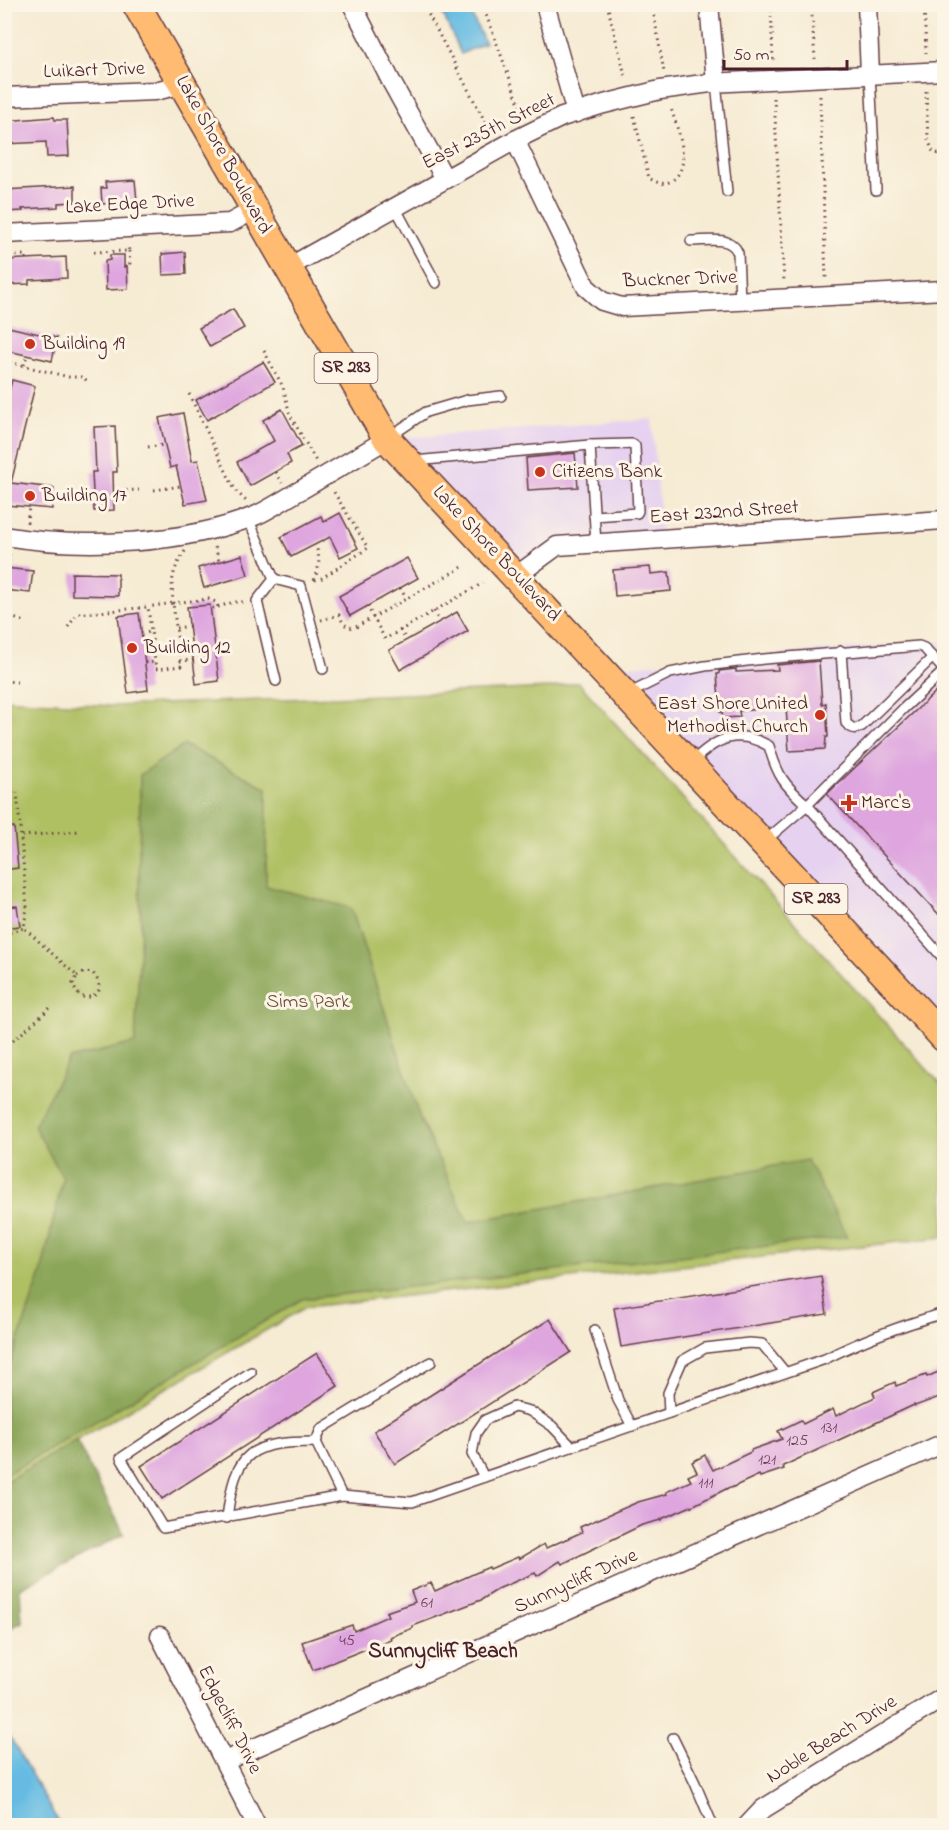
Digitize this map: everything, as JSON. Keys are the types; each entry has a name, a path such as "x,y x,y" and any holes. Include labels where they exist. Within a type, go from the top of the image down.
{"main road":[{"name":"Lake Shore Boulevard","path":"136,4 387,439 763,843 937,1026"}],"street":[{"path":"352,4 445,179"},
{"path":"545,4 576,113"},
{"path":"709,4 716,82"},
{"path":"867,4 870,74"},
{"name":"East 235th Street","path":"287,268 515,140 562,117 660,90 716,82 945,70"},
{"name":"Luikart Drive","path":"4,97 155,91 184,84"},
{"name":"Buckner Drive","path":"515,140 586,287 602,301 622,307 945,290"},
{"name":"Lake Edge Drive","path":"4,234 230,223 254,210"},
{"path":"8,542 152,540 219,528 249,511 258,514 387,439"},
{"name":"East 232nd Street","path":"516,576 557,546 945,520"},
{"name":"Sunnycliff Drive","path":"225,1761 945,1443"},
{"name":"Edgecliff Drive","path":"160,1636 257,1826"},
{"name":"Noble Beach Drive","path":"747,1826 762,1809 945,1697"}],"lane":[{"path":"870,74 876,190"},
{"path":"716,82 727,192"},
{"path":"395,207 436,284"},
{"path":"691,241 732,243 738,254 740,301"},
{"path":"387,439 426,412 468,400 501,396"},
{"path":"409,462 590,445 632,444 635,446 637,513 594,516"},
{"path":"590,445 596,544"},
{"path":"249,511 274,579"},
{"path":"274,579 302,586 322,669"},
{"path":"274,579 257,602 276,681"},
{"path":"626,695 670,673 764,658 919,646 933,657 945,671 903,709 807,805 763,843"},
{"path":"841,651 846,723 856,729 862,726 933,657"},
{"path":"690,764 708,746 730,736 754,737 769,746 775,769 788,789 807,805 945,958"},
{"path":"251,1372 121,1458 163,1528 342,1496 412,1502 825,1359 898,1326 945,1313"},
{"path":"595,1330 618,1400 632,1426"},
{"path":"669,1413 668,1393 682,1362 705,1348 749,1343 762,1344 785,1372"},
{"path":"342,1496 316,1442 321,1430 430,1362"},
{"path":"484,1477 472,1454 476,1433 485,1420 514,1407 530,1411 552,1426 572,1447"},
{"path":"227,1518 230,1494 236,1474 246,1456 259,1448 273,1445 316,1442"},
{"path":"673,1738 713,1826"}],"path":[{"path":"423,4 489,129"},
{"path":"482,4 523,114"},
{"path":"607,4 626,79"},
{"path":"652,4 664,72"},
{"path":"771,4 773,61"},
{"path":"812,4 814,59"},
{"path":"924,4 926,53"},
{"path":"926,91 928,139 933,152 945,155"},
{"path":"820,96 826,285"},
{"path":"774,98 784,287"},
{"path":"634,116 649,178 657,183 669,183 680,173 683,164 679,135 671,108"},
{"path":"110,209 122,202"},
{"path":"129,251 130,265"},
{"path":"4,256 26,255 26,259"},
{"path":"264,351 280,379 294,426 319,466"},
{"path":"24,365 27,355"},
{"path":"4,361 69,377 83,377 88,383"},
{"path":"189,394 235,490 249,511"},
{"path":"148,447 165,445"},
{"path":"276,472 283,487"},
{"path":"154,490 181,486"},
{"path":"302,586 322,578 368,548 330,486"},
{"path":"114,491 139,490"},
{"path":"27,528 29,507"},
{"path":"8,542 8,568"},
{"path":"213,542 219,561"},
{"path":"315,545 319,554 315,580"},
{"path":"148,607 156,669 181,666 172,578 177,563 188,547"},
{"path":"311,623 339,615 345,625 353,627 466,565"},
{"path":"367,606 385,639 483,583"},
{"path":"400,588 406,598"},
{"path":"68,627 78,613 108,612 208,599 216,602 218,607"},
{"path":"210,609 234,602 257,602"},
{"path":"434,611 439,621"},
{"path":"4,615 23,621"},
{"path":"176,628 190,626"},
{"path":"400,630 406,640"},
{"path":"141,633 151,632"},
{"path":"180,661 194,660"},
{"path":"145,663 155,662"},
{"path":"4,681 17,682"},
{"path":"17,792 27,907 24,928"},
{"path":"22,836 80,831"},
{"path":"4,934 24,928"},
{"path":"24,928 77,976"},
{"path":"85,972 93,973 99,982 99,990 92,997 82,997 76,992 73,983 77,976 85,972"},
{"path":"4,1049 51,1007"}],"shaded area":[{"path":"652,419 662,539 557,546 516,576 387,439"},
{"path":"944,641 944,1038 601,668"}],"green space":[{"name":"Sims Park","path":"578,682 944,1088 944,1237 306,1307 5,1482 4,699 113,706 552,688"},
{"path":"184,745 267,788 266,886 351,908 420,1119 468,1222 807,1160 847,1237 302,1299 5,1475 5,1359 10,1364 41,1274 63,1178 34,1126 69,1059 135,1043 141,925 140,775"},
{"path":"76,1440 124,1534 20,1588 22,1622 5,1631 5,1482"}],"water":[{"path":"439,5 467,5 485,43 461,54"},
{"path":"5,1728 60,1825 5,1825"}],"building":[{"path":"54,117 55,120 67,120 69,156 47,157 46,142 4,144 4,121"},
{"path":"135,180 137,201 102,204 101,188 106,188 105,182"},
{"path":"75,186 75,202 58,203 58,207 4,212 4,190"},
{"path":"185,252 186,274 163,275 162,254"},
{"path":"110,255 124,255 128,289 106,290 105,261 110,260"},
{"path":"66,257 67,278 29,280 29,284 4,285 4,260"},
{"path":"233,309 244,328 210,347 199,328"},
{"name":"Building 19","path":"4,326 57,338 52,361 4,350"},
{"path":"263,362 275,382 207,420 196,400"},
{"path":"12,380 35,386 11,483 54,488 52,509 6,505 8,489 4,488 4,411"},
{"path":"282,409 302,446 287,454 291,463 250,486 237,462 274,441 263,420"},
{"path":"183,413 192,461 198,460 207,500 185,504 176,466 170,468 159,418"},
{"path":"115,426 117,472 113,472 114,510 94,511 92,472 96,472 94,427"},
{"path":"575,453 578,487 528,490 526,458"},
{"path":"340,513 358,548 340,557 330,537 291,557 281,537 321,516 324,522"},
{"path":"242,555 248,575 204,588 198,568"},
{"path":"407,558 418,578 350,616 339,596"},
{"path":"650,567 651,574 669,572 671,591 615,596 613,570"},
{"path":"4,568 33,571 30,593 4,590"},
{"path":"72,573 118,574 118,596 72,595"},
{"path":"210,605 219,681 196,684 187,607"},
{"path":"457,612 468,631 400,670 389,650"},
{"name":"Building 12","path":"139,613 148,690 128,693 118,616"},
{"path":"819,661 822,704 826,703 828,737 826,737 825,749 789,751 786,707 739,711 740,717 723,718 720,712 717,674 719,671 778,670 777,665"},
{"path":"945,683 945,921 827,794"},
{"path":"4,827 14,827 18,868 4,870"},
{"path":"17,906 20,926 4,928 4,907"},
{"path":"821,1276 827,1314 621,1347 614,1308"},
{"path":"550,1319 571,1352 395,1464 374,1431"},
{"path":"317,1353 338,1386 162,1499 141,1466"},
{"path":"945,1369 945,1395 914,1405 783,1466 784,1469 760,1477 759,1475 730,1487 661,1520 642,1525 562,1564 560,1561 537,1576 535,1573 500,1588 481,1600 413,1626 413,1628 390,1637 391,1639 313,1670 302,1642 352,1625 354,1631 388,1616 386,1612 415,1602 411,1591 431,1583 435,1591 489,1567 490,1569 518,1557 519,1559 544,1544 546,1548 582,1532 580,1527 638,1502 667,1494 666,1492 691,1481 688,1476 697,1472 692,1462 705,1455 713,1470 751,1450 782,1439 778,1431 801,1420 803,1424 833,1409 836,1416 875,1397 873,1392 895,1382 896,1386"}],"place":[{"name":"Building 19","path":"30,344"},
{"name":"Citizens Bank","path":"540,472"},
{"name":"Building 17","path":"30,496"},
{"name":"Building 12","path":"132,648"},
{"name":"East Shore United Methodist Church","path":"820,715"},
{"name":"Marc's","path":"849,803"}],"district":[{"name":"Sunnycliff Beach","path":"443,1652"}]}
